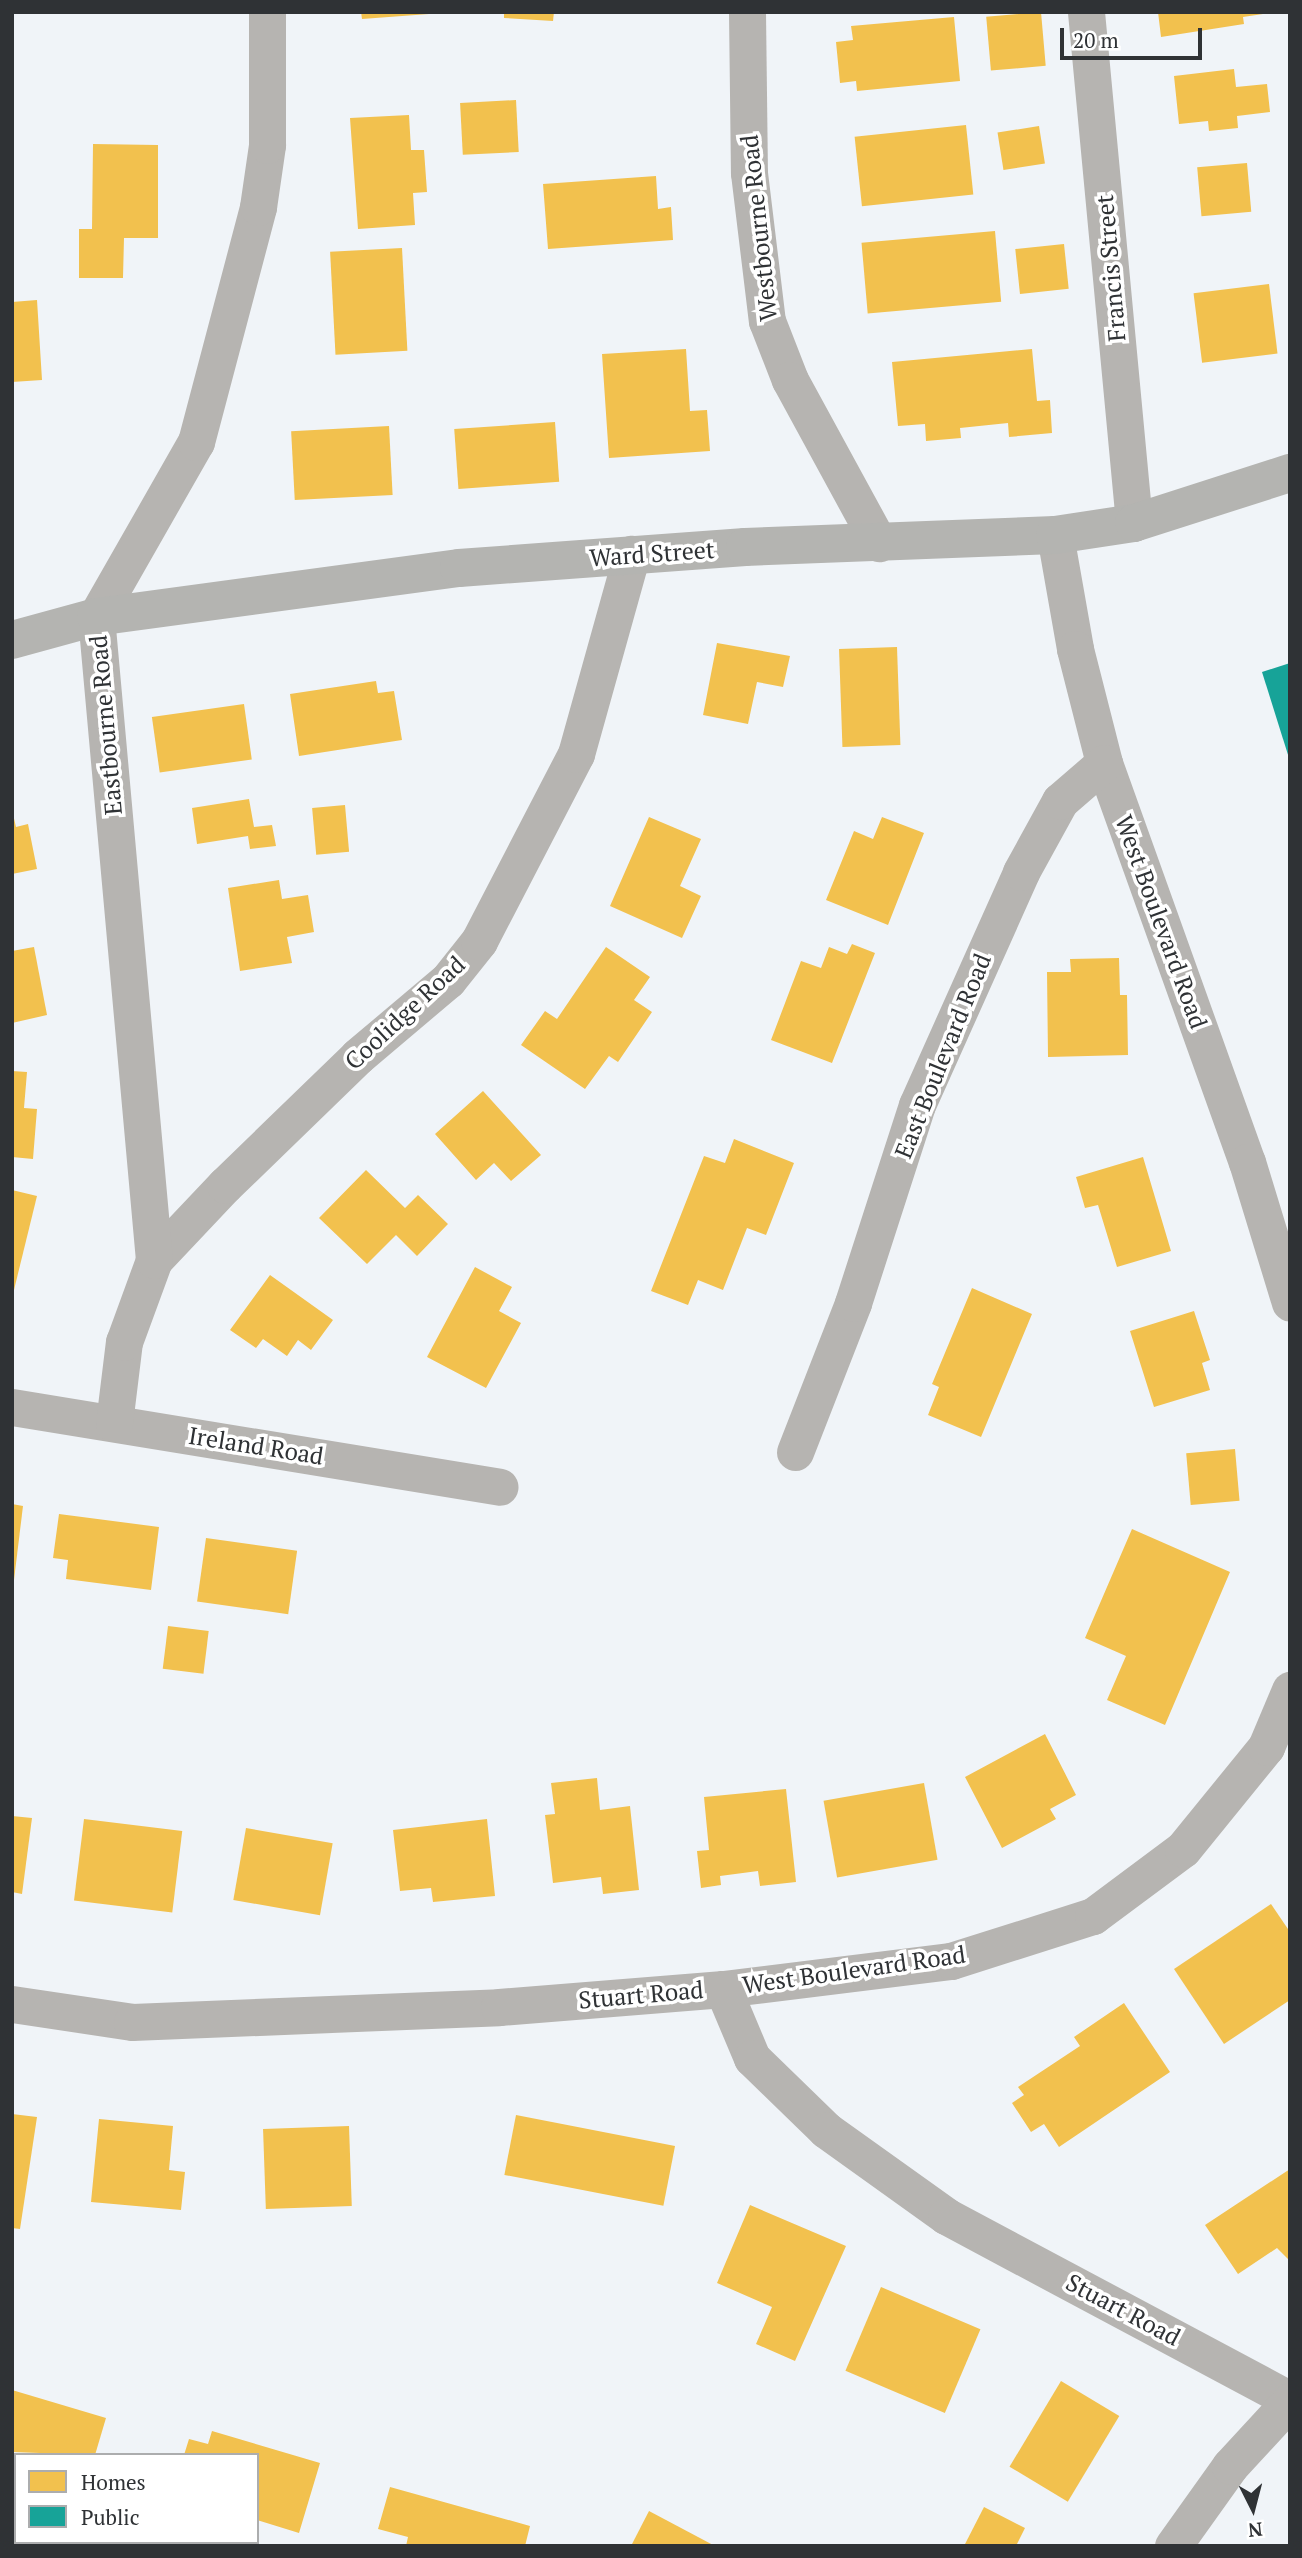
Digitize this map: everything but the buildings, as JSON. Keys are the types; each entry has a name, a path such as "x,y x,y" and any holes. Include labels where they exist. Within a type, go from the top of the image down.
{"street":[{"name":"Eastbourne Road","path":"114,1423 124,1342 155,1260 96,617 196,442 258,207 267,145 267,12"},
{"name":"Westbourne Road","path":"747,12 749,173 767,321 790,380 879,543"},
{"name":"Francis Street","path":"1086,12 1134,523"},
{"name":"Ward Street","path":"12,640 96,617 459,568 632,554 1055,535 1134,523 1290,473"},
{"name":"West Boulevard Road","path":"1055,535 1074,649 1104,763 1247,1162 1290,1303"},
{"name":"Coolidge Road","path":"155,1260 358,1056 448,980 479,941 576,754 632,554"},
{"name":"East Boulevard Road","path":"795,1452 853,1303 917,1105 1021,873 1060,802 1104,763"},
{"name":"Ireland Road","path":"12,1407 499,1487"},
{"name":"West Boulevard Road","path":"723,1989 951,1961 1093,1916 1183,1849 1266,1747 1290,1690"},
{"name":"Stuart Road","path":"12,2004 132,2022 499,2007 723,1989 752,2058 826,2130 946,2216 1290,2400"},
{"path":"1173,2546 1230,2466 1290,2400"}]}
